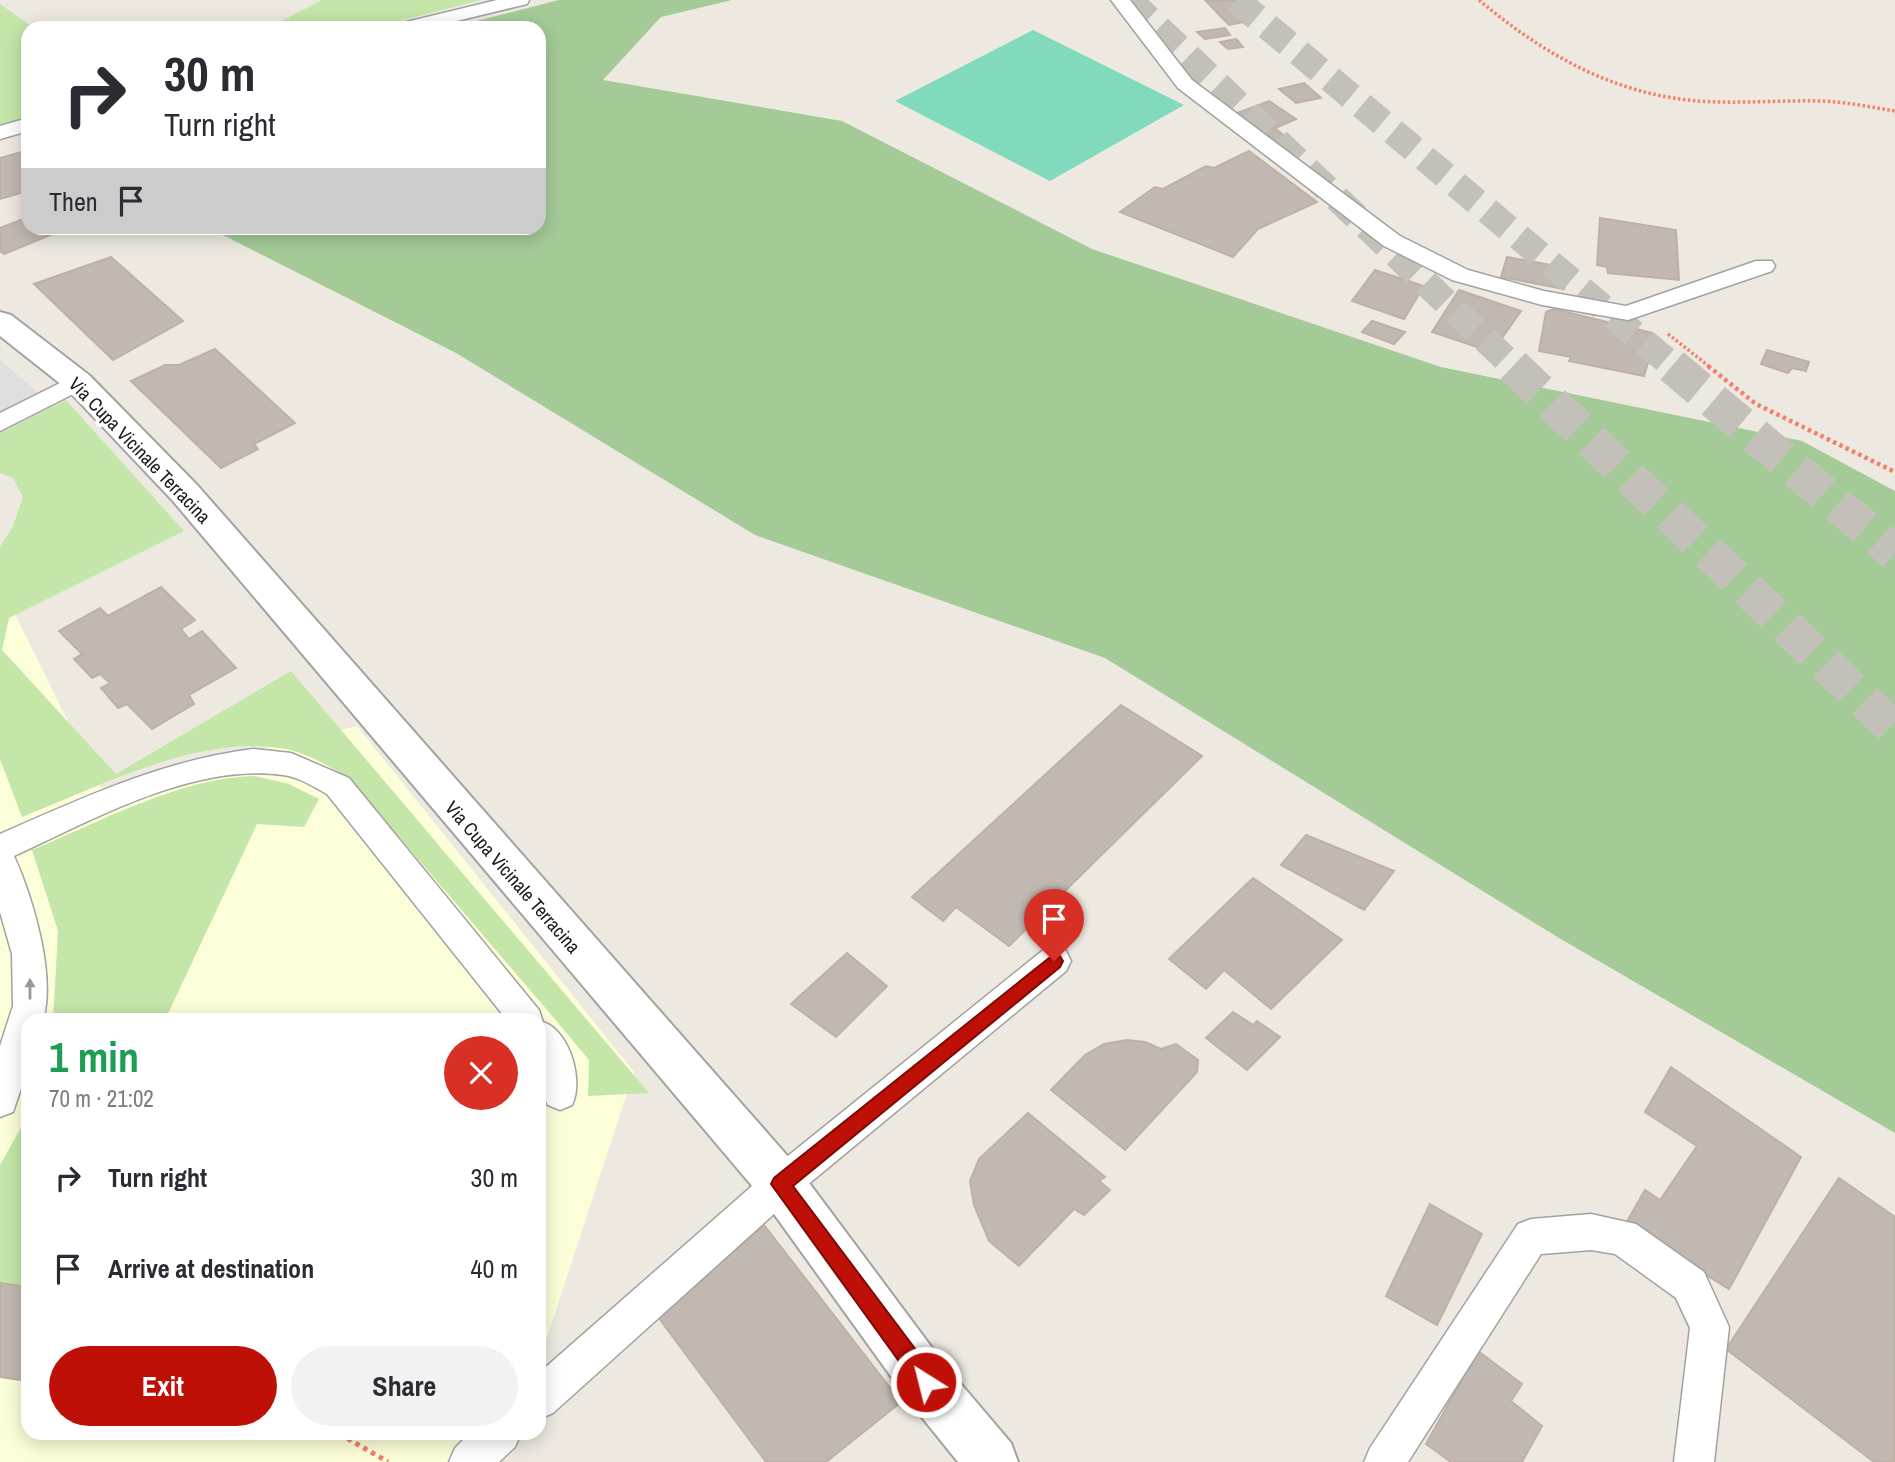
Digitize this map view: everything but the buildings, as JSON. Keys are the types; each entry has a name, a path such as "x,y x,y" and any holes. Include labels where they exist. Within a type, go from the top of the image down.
{"street":[{"name":"Via Cupa Vicinale Terracina","path":"0,321 78,382 185,494 780,1184 926,1382 992,1462"}],"lane":[{"path":"434,21 520,0"},
{"path":"1120,0 1185,83 1392,241 1461,275 1542,298 1628,313 1764,266"},
{"path":"0,133 21,126"},
{"path":"0,423 78,382"},
{"path":"0,848 104,802 206,768 253,761 283,763 312,771 338,786 521,1013"},
{"path":"0,859 29,954 28,1013"},
{"path":"546,1393 780,1184 1054,961"},
{"path":"0,1101 21,1034"},
{"path":"546,1044 553,1053 560,1094"},
{"path":"1384,1462 1531,1237 1591,1232 1623,1237 1690,1285 1710,1327 1694,1462"},
{"path":"469,1462 493,1440"}],"path":[{"path":"1479,0 1508,26 1562,63 1661,96 1711,101 1824,101 1895,111"},
{"path":"1628,313 1661,327 1695,358 1756,404 1895,472"},
{"path":"350,1440 388,1462"}],"shaded area":[{"path":"0,360 54,406 0,433"},
{"path":"0,584 101,788 357,726 634,1072 546,1341 546,1013 21,1013 21,1440 514,1440 507,1459 481,1462 0,1462"}],"green space":[{"path":"322,0 481,0 399,21 282,21"},
{"path":"559,0 732,0 661,17 603,80 842,121 1092,249 1441,367 1802,441 1895,491 1895,1133 1559,938 1105,658 755,535 456,353 223,235 546,235 546,21 476,21"},
{"path":"0,4 24,21 21,21 21,122 0,129"},
{"path":"1033,30 1184,105 1050,181 895,101"},
{"path":"66,400 184,531 9,618 2,650 116,774 291,671 649,1093 588,1096 589,1060 348,777 310,757 285,749 253,746 185,756 116,778 22,817 0,759 0,547 13,526 23,497 13,478 0,473 0,433"},
{"path":"255,776 289,784 319,799 304,827 257,824 168,1013 53,1013 58,931 32,850 141,803 198,784"},
{"path":"21,1128 21,1286 0,1283 0,1165"}],"tunnel":[{"path":"1129,0 1514,367"},
{"path":"1236,0 1674,367"},
{"path":"1513,366 1895,730"},
{"path":"1672,366 1895,553"}],"route":[{"path":"926,1382 780,1184 1054,961"}]}
